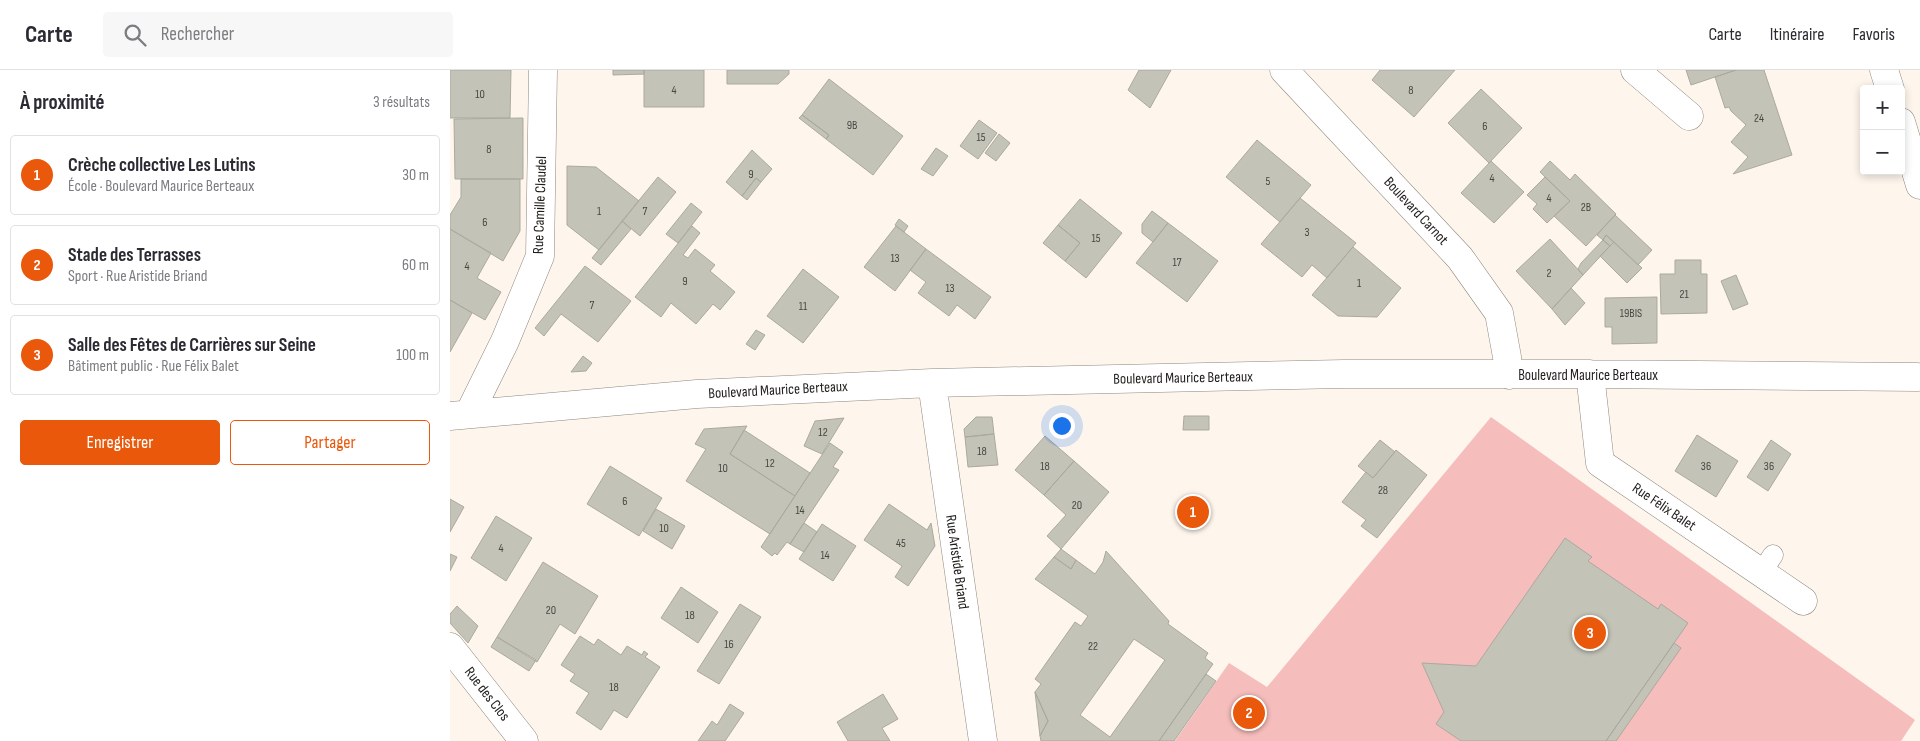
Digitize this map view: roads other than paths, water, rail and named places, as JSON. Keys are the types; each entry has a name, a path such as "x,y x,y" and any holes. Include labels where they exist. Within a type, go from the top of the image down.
{"street":[{"name":"Rue Camille Claudel","path":"460,415 505,341 540,256 543,70"},
{"name":"Boulevard Carnot","path":"1284,70 1460,258 1499,313 1509,375"},
{"path":"1635,70 1690,116"},
{"path":"1884,70 1889,85"},
{"path":"1903,130 1920,185"},
{"name":"Boulevard Maurice Berteaux","path":"460,415 697,394 932,383 1344,374 1919,377"},
{"name":"Rue Félix Balet","path":"1590,374 1600,463 1767,564 1803,601"},
{"name":"Rue Aristide Briand","path":"932,383 982,741"},
{"name":"Rue des Clos","path":"450,647 524,741"}],"place":[{"name":"Crèche collective Les Lutins","path":"1193,512"},
{"name":"Salle des Fêtes de Carrières sur Seine","path":"1590,633"},
{"name":"Stade des Terrasses","path":"1249,713"}]}
